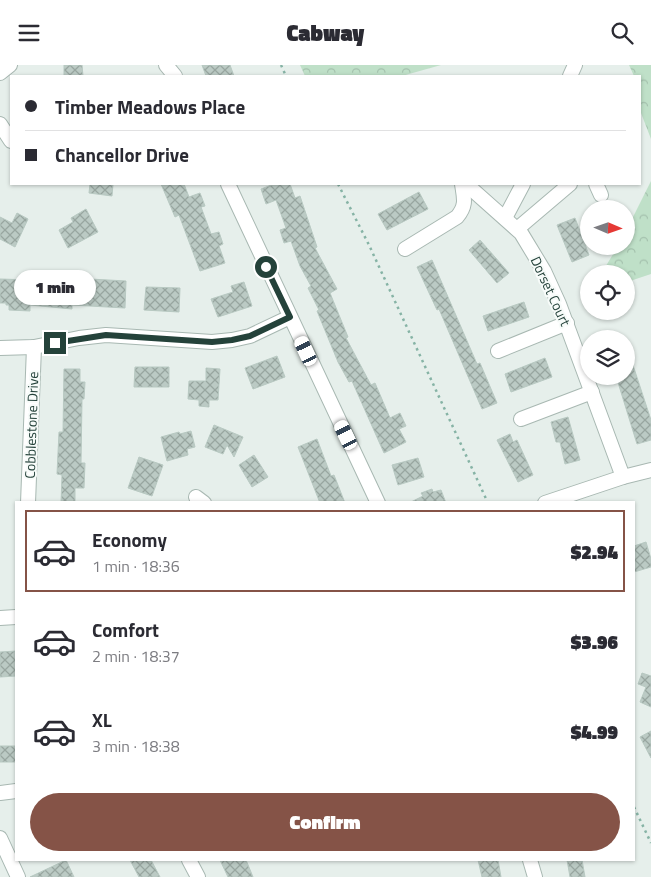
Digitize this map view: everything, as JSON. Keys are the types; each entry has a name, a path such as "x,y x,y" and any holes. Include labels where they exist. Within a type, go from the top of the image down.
{"street":[{"path":"0,73 10,65"},
{"path":"166,65 174,75"},
{"path":"0,124 10,139"},
{"path":"228,185 377,501"},
{"path":"405,249 457,217 463,209 465,200 462,185"},
{"name":"Dorset Court","path":"467,185 517,229 544,271 567,323 623,477"},
{"path":"505,218 522,185"},
{"path":"517,229 569,185"},
{"path":"0,349 34,347 106,335 212,342 232,340 250,336 290,317"},
{"path":"498,351 567,323"},
{"name":"Cobblestone Drive","path":"28,501 34,347"},
{"path":"521,419 592,392"},
{"path":"551,501 623,477 651,470"},
{"path":"0,618 15,617"},
{"path":"0,793 15,791"},
{"path":"0,838 18,877"},
{"path":"190,861 198,877"},
{"path":"530,861 535,877"}],"path":[{"path":"339,185 369,245 487,501"},
{"path":"635,809 651,843"}],"green space":[{"path":"300,65 441,65 406,75 305,75"},
{"path":"629,65 651,65 651,139 641,113 641,75 634,75"},
{"path":"651,181 651,274 635,279 635,265 606,265 613,255 635,255 635,213"}],"building":[{"path":"64,65 82,65 83,75 64,75"},
{"path":"202,65 230,65 234,75 206,75"},
{"path":"90,185 113,185 112,196 89,193"},
{"path":"161,185 184,185 189,197 200,193 205,206 201,207 211,234 219,232 223,244 219,246 225,263 200,271 179,215 175,217"},
{"path":"271,185 290,185 295,198 300,196 317,247 315,248 337,289 330,293 348,337 346,338 371,385 375,383 390,418 400,413 406,426 399,429 406,442 384,453 352,381 349,382 338,362 317,311 319,310 308,288 311,286 300,266 291,241 284,243 280,230 286,228 276,200 266,204 261,189"},
{"path":"419,192 428,209 387,230 378,214"},
{"path":"86,209 98,232 68,248 59,230 73,222 71,218"},
{"path":"17,213 28,219 15,247 0,239 0,217 12,223"},
{"path":"575,218 580,231 580,255 589,255 572,262 557,225"},
{"path":"480,240 509,273 497,283 469,250"},
{"path":"432,260 477,364 480,363 497,403 482,409 439,309 437,310 417,267"},
{"path":"0,279 33,280 33,282 54,284 54,280 70,281 70,285 90,286 90,279 126,281 125,308 72,305 72,309 30,305 30,311 9,310 9,305 0,303"},
{"path":"244,282 252,306 218,317 211,299 233,292 231,286"},
{"path":"146,287 180,288 179,312 144,310"},
{"path":"524,302 529,317 488,331 483,316"},
{"path":"277,356 285,377 253,389 245,368"},
{"path":"545,358 552,377 511,392 505,374"},
{"path":"135,367 169,367 169,387 134,387"},
{"path":"206,368 220,369 218,400 209,400 209,407 199,406 199,400 188,399 189,381 206,381"},
{"path":"64,369 80,369 80,382 85,382 84,399 82,399 81,463 85,463 84,488 75,488 75,501 61,501 62,475 57,474 59,432 63,432"},
{"path":"635,371 651,420 651,440 637,444 619,385 635,385"},
{"path":"568,417 580,460 565,464 560,442 556,442 551,422"},
{"path":"214,425 243,437 234,457 227,445 223,454 205,447"},
{"path":"191,431 195,447 187,449 188,455 167,461 161,437"},
{"path":"510,434 513,442 517,440 533,475 518,482 497,440"},
{"path":"317,439 331,476 334,475 344,501 319,501 298,447"},
{"path":"254,455 268,477 252,487 239,465"},
{"path":"139,457 163,465 152,496 128,488"},
{"path":"418,458 424,477 398,485 392,465"},
{"path":"432,489 433,492 441,490 445,501 413,501 423,496 421,493"},
{"path":"646,542 651,559 651,567 635,572 635,546"},
{"path":"15,651 15,676 0,677 0,652"},
{"path":"642,673 651,676 651,707 640,702 646,687 638,684"},
{"path":"651,731 651,758 640,737"},
{"path":"0,746 15,746 15,762 0,762"},
{"path":"66,861 74,877 30,877"},
{"path":"131,861 152,861 160,877 139,877"},
{"path":"220,861 246,861 253,877 228,877"},
{"path":"478,861 498,861 501,877 482,877"},
{"path":"567,861 582,861 585,877 570,877"}],"route":[{"path":"55,343 106,335 212,342 250,336 290,317 266,267"}]}
